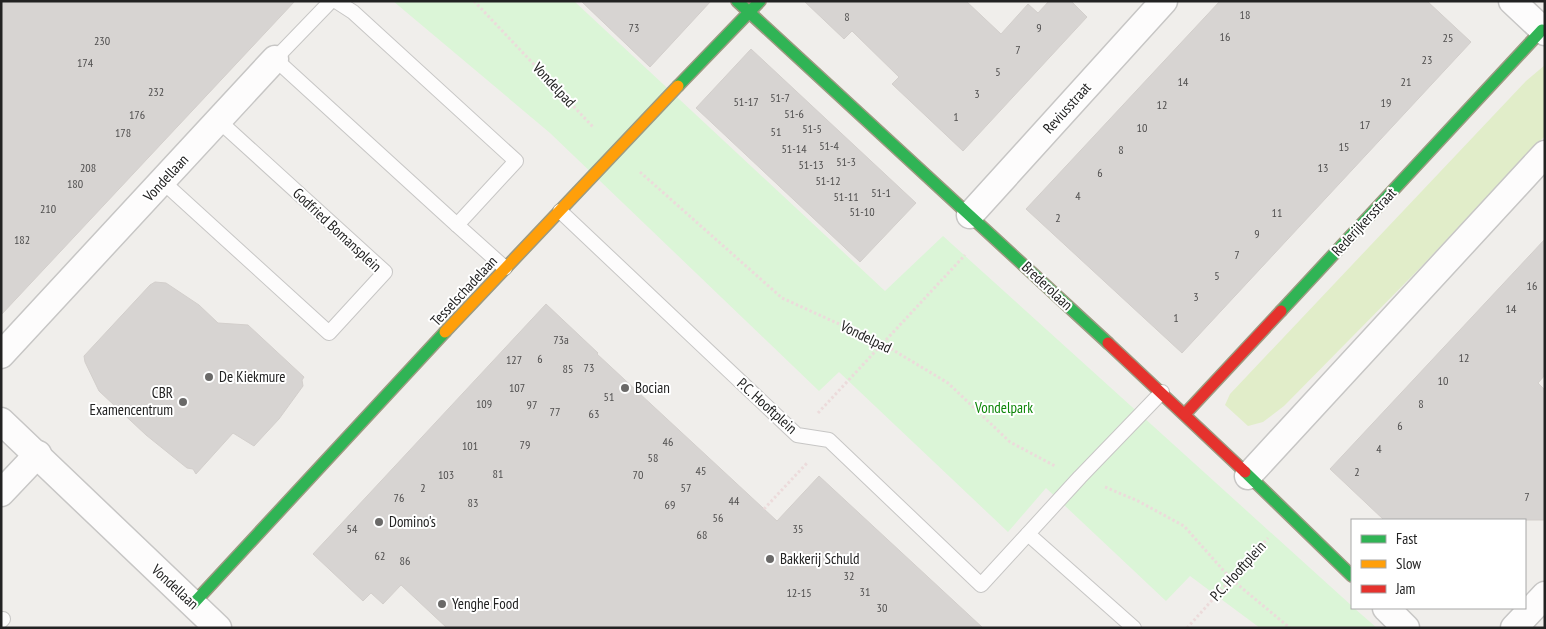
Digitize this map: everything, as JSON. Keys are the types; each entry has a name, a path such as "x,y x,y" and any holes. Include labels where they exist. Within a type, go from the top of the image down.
{"street":[{"name":"Brederolaan","path":"737,1 1162,392 1351,575"},
{"name":"Tesselschadelaan","path":"193,604 505,268 760,1"},
{"name":"Reviusstraat","path":"978,223 1164,1"},
{"path":"1512,1 1544,31"},
{"name":"Rederijkersstraat","path":"1185,414 1544,31"},
{"name":"Vondellaan","path":"1,355 275,59"},
{"path":"1248,476 1545,154"},
{"name":"Vondellaan","path":"1,421 38,454 218,628"},
{"path":"1,493 38,454"},
{"path":"1514,628 1545,594"},
{"path":"1387,609 1406,628"}],"lane":[{"name":"Vondellaan","path":"275,59 331,1"},
{"path":"336,1 353,12 516,160 457,225"},
{"path":"275,59 505,268"},
{"name":"Godfried Bomansplein","path":"162,181 329,333 385,272 218,121"},
{"name":"P.C. Hooftplein","path":"560,211 797,435 829,440"},
{"path":"829,440 981,585 1080,477 1162,392"},
{"path":"1028,534 1134,628"}],"path":[{"name":"Vondelpad","path":"474,1 616,151 782,298 883,344 948,383 1010,442 1054,466 1138,501 1184,526 1231,579 1290,628"},
{"path":"797,435 883,344 978,223"},
{"path":"764,508 829,440"},
{"name":"P.C. Hooftplein","path":"1187,628 1288,515"}],"green space":[{"name":"Vondelpark","path":"393,1 574,1 885,291 943,236 1351,605 1351,609 1355,609 1377,628 1260,628 1190,576 1166,601 1046,488 1008,532 839,372 819,391 550,133"},
{"path":"1545,65 1545,136 1419,269 1284,406 1263,422 1248,426 1225,405 1230,394 1526,81"}],"building":[{"path":"1,1 295,1 1,315"},
{"path":"581,1 711,1 650,67"},
{"path":"804,1 966,1 1001,34 1028,4 1038,13 1049,1 1071,1 1087,17 963,151 892,84 899,77 852,31 844,39"},
{"path":"1220,1 1427,1 1471,42 1182,353 1026,209"},
{"path":"751,49 916,203 860,262 696,108"},
{"path":"1545,239 1545,375 1538,383 1545,390 1545,520 1383,519 1330,469"},
{"path":"155,282 166,283 199,305 218,323 248,325 304,377 302,380 303,386 279,419 254,446 233,433 196,474 193,469 187,468 146,435 99,391 85,362 84,356 150,285"},
{"path":"546,304 597,354 777,521 819,476 983,628 447,628 401,585 383,604 371,593 363,601 313,554"}],"traffic: fast":[{"path":"737,1 1108,343"},
{"path":"678,86 760,1"},
{"path":"1281,311 1542,30"},
{"path":"193,604 445,332"},
{"path":"1245,472 1351,575"}],"traffic: slow":[{"path":"445,332 678,86"}],"traffic: jam":[{"path":"1185,414 1281,311"},
{"path":"1108,343 1245,472"}],"place":[{"name":"De Kiekmure","path":"209,377"},
{"name":"Bocian","path":"625,388"},
{"name":"CBR Examencentrum","path":"183,402"},
{"name":"Domino's","path":"379,522"},
{"name":"Bakkerij Schuld","path":"770,559"},
{"name":"Yenghe Food","path":"442,604"}]}
